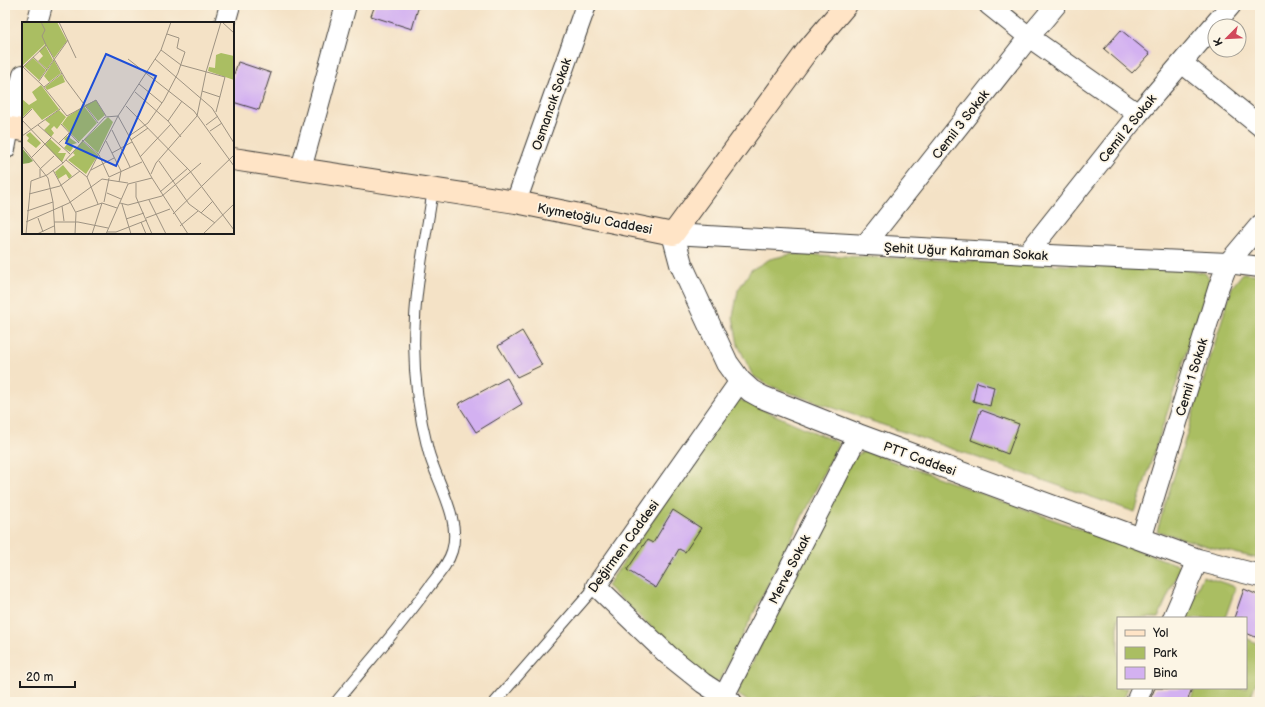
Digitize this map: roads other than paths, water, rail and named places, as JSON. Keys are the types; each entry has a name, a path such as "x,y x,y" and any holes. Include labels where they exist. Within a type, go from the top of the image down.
{"main road":[{"path":"673,234 807,51 846,5"},
{"name":"Kıymetoğlu Caddesi","path":"234,159 516,202 673,234"}],"street":[{"path":"37,22 42,5"},
{"path":"225,22 230,5"},
{"path":"301,169 346,5"},
{"name":"Osmancık Sokak","path":"516,202 586,5"},
{"path":"989,5 1028,36 1138,114"},
{"name":"Cemil 3 Sokak","path":"865,245 1028,36 1056,5"},
{"name":"Cemil 2 Sokak","path":"1027,254 1138,114 1231,5"},
{"path":"1182,63 1260,126"},
{"path":"10,133 22,79"},
{"name":"Cemil 1 Sokak","path":"1141,539 1219,286 1228,264 1260,225"},
{"name":"Şehit Uğur Kahraman Sokak","path":"673,234 1260,266"},
{"name":"PTT Caddesi","path":"673,234 681,264 727,363 740,381 751,391 762,397 858,436 1198,560 1260,576"},
{"name":"Değirmen Caddesi","path":"596,586 740,381"},
{"name":"Merve Sokak","path":"725,700 858,436"},
{"path":"1173,617 1198,560"},
{"path":"596,586 668,656 725,700"},
{"path":"1136,702 1142,689"}],"lane":[{"path":"336,702 419,600 449,559 452,550 454,539 452,517 428,452 421,421 415,376 414,347 417,290 433,190"},
{"name":"Değirmen Caddesi","path":"495,702 596,586"}]}
